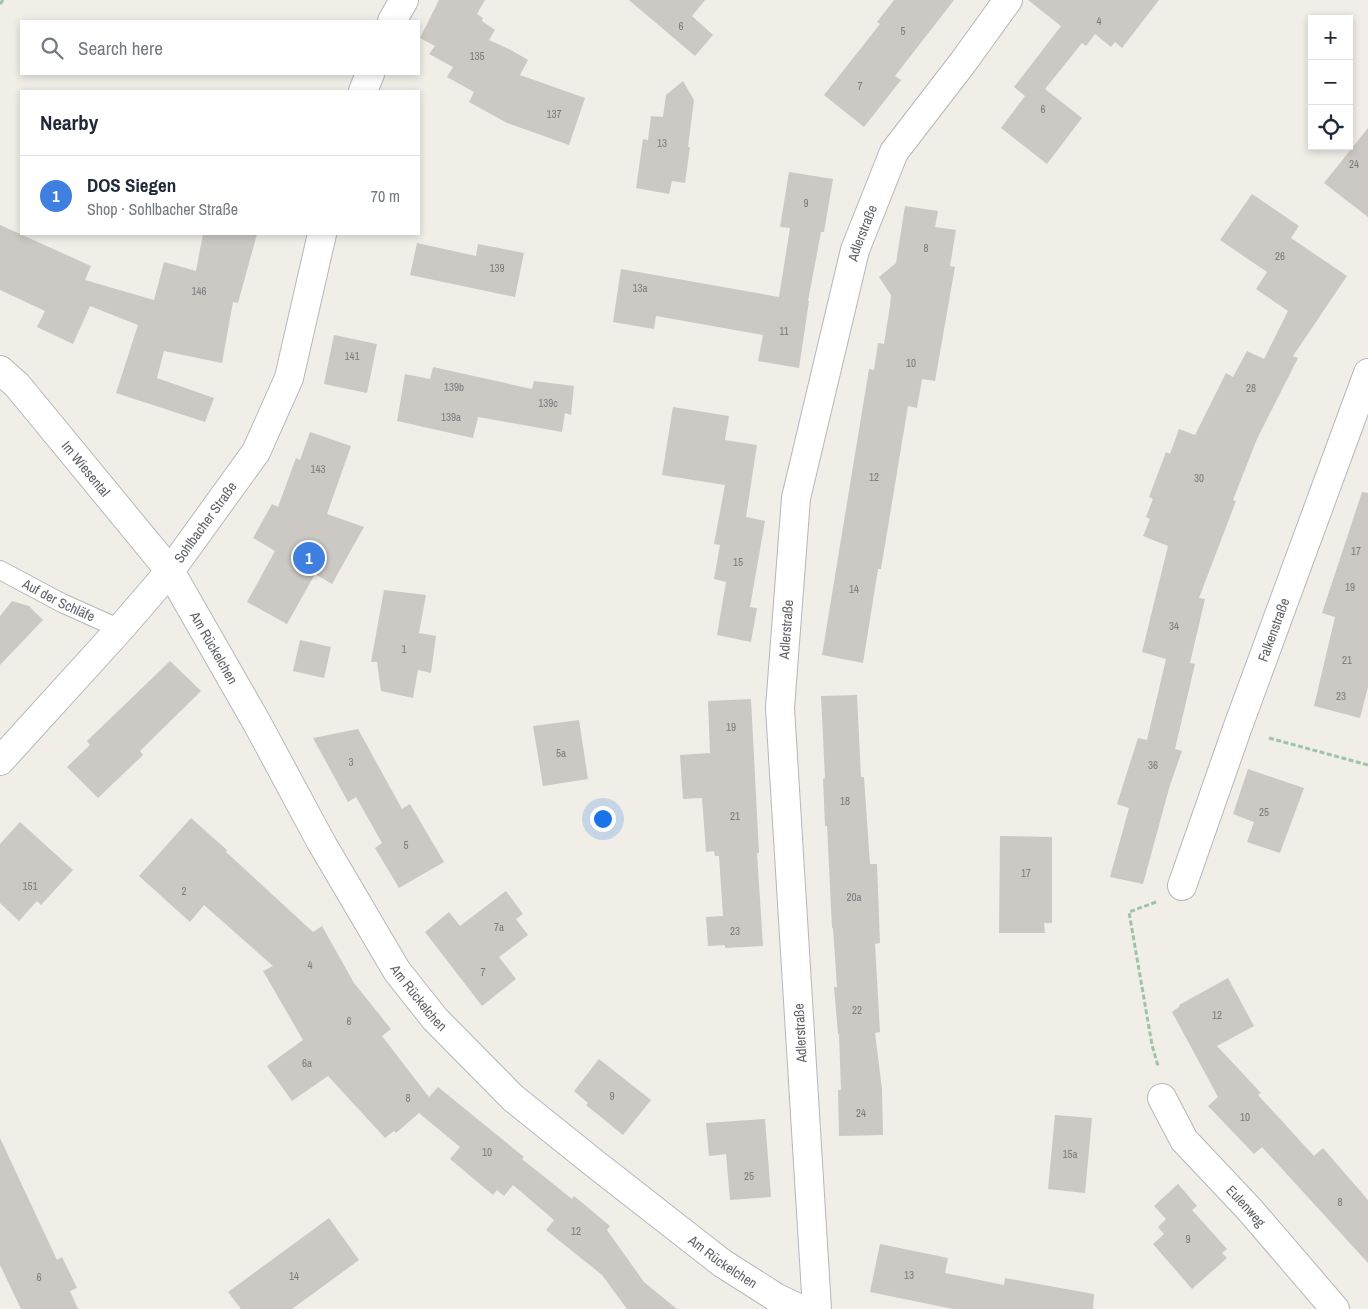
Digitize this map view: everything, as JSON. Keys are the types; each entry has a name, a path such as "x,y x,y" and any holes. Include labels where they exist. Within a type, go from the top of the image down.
{"street":[{"path":"393,20 404,0"},
{"name":"Adlerstraße","path":"817,1309 780,708 796,498 854,250 894,152 1008,0"},
{"path":"363,90 370,75"},
{"name":"Sohlbacher Straße","path":"0,761 170,571 256,452 289,378 322,235"},
{"name":"Im Wiesental","path":"0,370 17,385 170,571"},
{"name":"Falkenstraße","path":"1174,893 1237,729 1368,373"},
{"name":"Am Rückelchen","path":"170,571 257,723 320,842 397,971 435,1019 514,1098 594,1163 722,1263 777,1298 800,1309"},
{"name":"Eulenweg","path":"1162,1098 1184,1140 1250,1210 1335,1309"}],"lane":[{"name":"Auf der Schläfe","path":"0,570 62,603 120,629"}],"path":[{"path":"0,4 2,0"},
{"path":"1237,729 1368,764"},
{"path":"1152,1045 1129,912 1174,893"}],"building":[{"path":"439,0 485,0 477,14 483,18 482,21 495,30 489,40 528,60 520,75 585,98 569,145 507,123 469,102 474,92 447,77 453,67 429,54 435,46 420,38"},
{"path":"629,0 705,0 692,16 713,35 695,56"},
{"path":"894,0 954,0 895,76 901,80 864,127 824,95 880,24 877,22"},
{"path":"1028,0 1159,0 1122,48 1115,42 1111,47 1095,34 1086,46 1082,43 1045,89 1082,118 1047,164 1001,128 1025,96 1014,87 1061,26"},
{"path":"683,81 694,100 685,183 672,181 669,194 636,188 643,139 648,140 651,116 663,117 666,95"},
{"path":"1368,128 1368,217 1324,183 1350,150 1353,150 1353,147"},
{"path":"789,172 833,179 824,232 821,232 808,301 799,368 758,361 763,335 656,316 654,329 613,322 621,269 779,297 790,228 780,227"},
{"path":"1252,194 1299,226 1291,238 1347,276 1293,356 1298,358 1257,439 1233,500 1236,501 1199,598 1205,599 1190,663 1195,664 1175,749 1182,751 1170,785 1143,884 1110,877 1129,808 1117,804 1138,738 1147,740 1166,659 1142,652 1168,546 1143,536 1150,519 1146,517 1153,499 1149,497 1166,452 1170,454 1179,429 1195,435 1226,373 1233,377 1247,351 1264,359 1288,311 1256,289 1267,272 1220,240"},
{"path":"905,206 938,211 935,227 956,230 950,266 955,267 935,381 922,379 917,408 908,406 881,569 878,569 863,663 822,655 869,369 874,370 878,343 884,344 890,306 891,295 879,277 896,263"},
{"path":"0,225 91,266 85,280 154,300 164,262 196,271 203,235 257,235 238,303 233,302 222,363 164,351 157,378 214,398 205,422 116,393 138,325 90,306 73,344 37,327 45,311 0,290"},
{"path":"417,243 476,256 478,244 524,253 515,297 410,275"},
{"path":"334,335 377,344 367,393 324,384"},
{"path":"433,367 532,389 534,381 574,386 571,415 565,413 562,432 478,417 473,438 397,421 405,374 430,379"},
{"path":"673,407 729,416 725,440 757,445 746,517 765,521 750,607 757,608 751,642 717,635 726,582 714,579 720,545 714,544 725,485 662,475"},
{"path":"310,432 351,446 327,514 364,527 332,584 315,574 287,624 247,602 275,551 253,538 272,504 278,507 296,458 300,460"},
{"path":"1362,492 1368,493 1368,687 1360,718 1314,706 1335,617 1322,613"},
{"path":"384,590 426,595 419,633 436,636 431,673 418,670 413,698 381,691 377,662 371,662"},
{"path":"12,601 29,606 43,620 0,665 0,616"},
{"path":"300,640 331,647 324,678 293,671"},
{"path":"170,661 201,691 140,751 143,755 98,798 67,767 90,745 87,741"},
{"path":"857,695 861,777 864,777 870,864 877,864 880,943 875,944 880,1032 875,1033 882,1089 883,1135 839,1136 838,1090 841,1090 839,1034 834,987 837,987 827,826 825,826 821,696"},
{"path":"751,699 763,946 725,948 725,945 708,946 706,917 723,916 719,856 715,856 714,851 706,852 702,798 683,799 680,755 710,753 708,701"},
{"path":"579,720 588,779 543,786 533,726"},
{"path":"358,729 402,809 410,804 444,862 399,888 375,848 382,843 356,797 348,802 313,738"},
{"path":"1248,769 1304,788 1280,853 1247,842 1254,822 1233,814"},
{"path":"191,818 313,932 322,926 354,983 391,1029 382,1036 429,1097 438,1087 524,1157 522,1159 572,1199 574,1196 610,1226 607,1230 644,1282 677,1309 627,1309 602,1275 546,1230 554,1220 513,1185 504,1196 497,1190 493,1195 450,1159 460,1147 419,1113 396,1133 394,1131 385,1138 328,1076 292,1101 267,1066 303,1040 263,971 273,966 204,905 190,922 139,876"},
{"path":"20,822 73,870 41,905 37,901 19,921 0,903 0,844"},
{"path":"1000,836 1052,837 1052,923 1044,923 1045,933 999,933"},
{"path":"506,891 523,914 516,919 528,935 499,957 516,979 482,1006 425,932 449,912 460,926"},
{"path":"1228,978 1254,1026 1217,1046 1261,1093 1258,1095 1314,1156 1323,1148 1368,1200 1368,1263 1262,1147 1254,1154 1208,1106 1218,1097 1172,1012 1179,1005"},
{"path":"599,1059 651,1100 623,1135 586,1105 588,1103 574,1091"},
{"path":"1055,1115 1092,1118 1085,1193 1048,1189"},
{"path":"765,1119 771,1197 730,1200 726,1154 709,1156 706,1123"},
{"path":"0,1138 57,1260 62,1257 77,1288 70,1291 78,1309 21,1309 0,1265"},
{"path":"1178,1184 1197,1206 1192,1210 1227,1249 1222,1253 1227,1258 1192,1289 1153,1244 1164,1234 1158,1227 1166,1219 1154,1206"},
{"path":"329,1218 359,1260 292,1309 241,1309 228,1292"},
{"path":"880,1244 948,1258 945,1273 1004,1285 1005,1278 1094,1294 1093,1309 953,1309 870,1292"}],"place":[{"name":"DOS Siegen","path":"309,558"}]}
